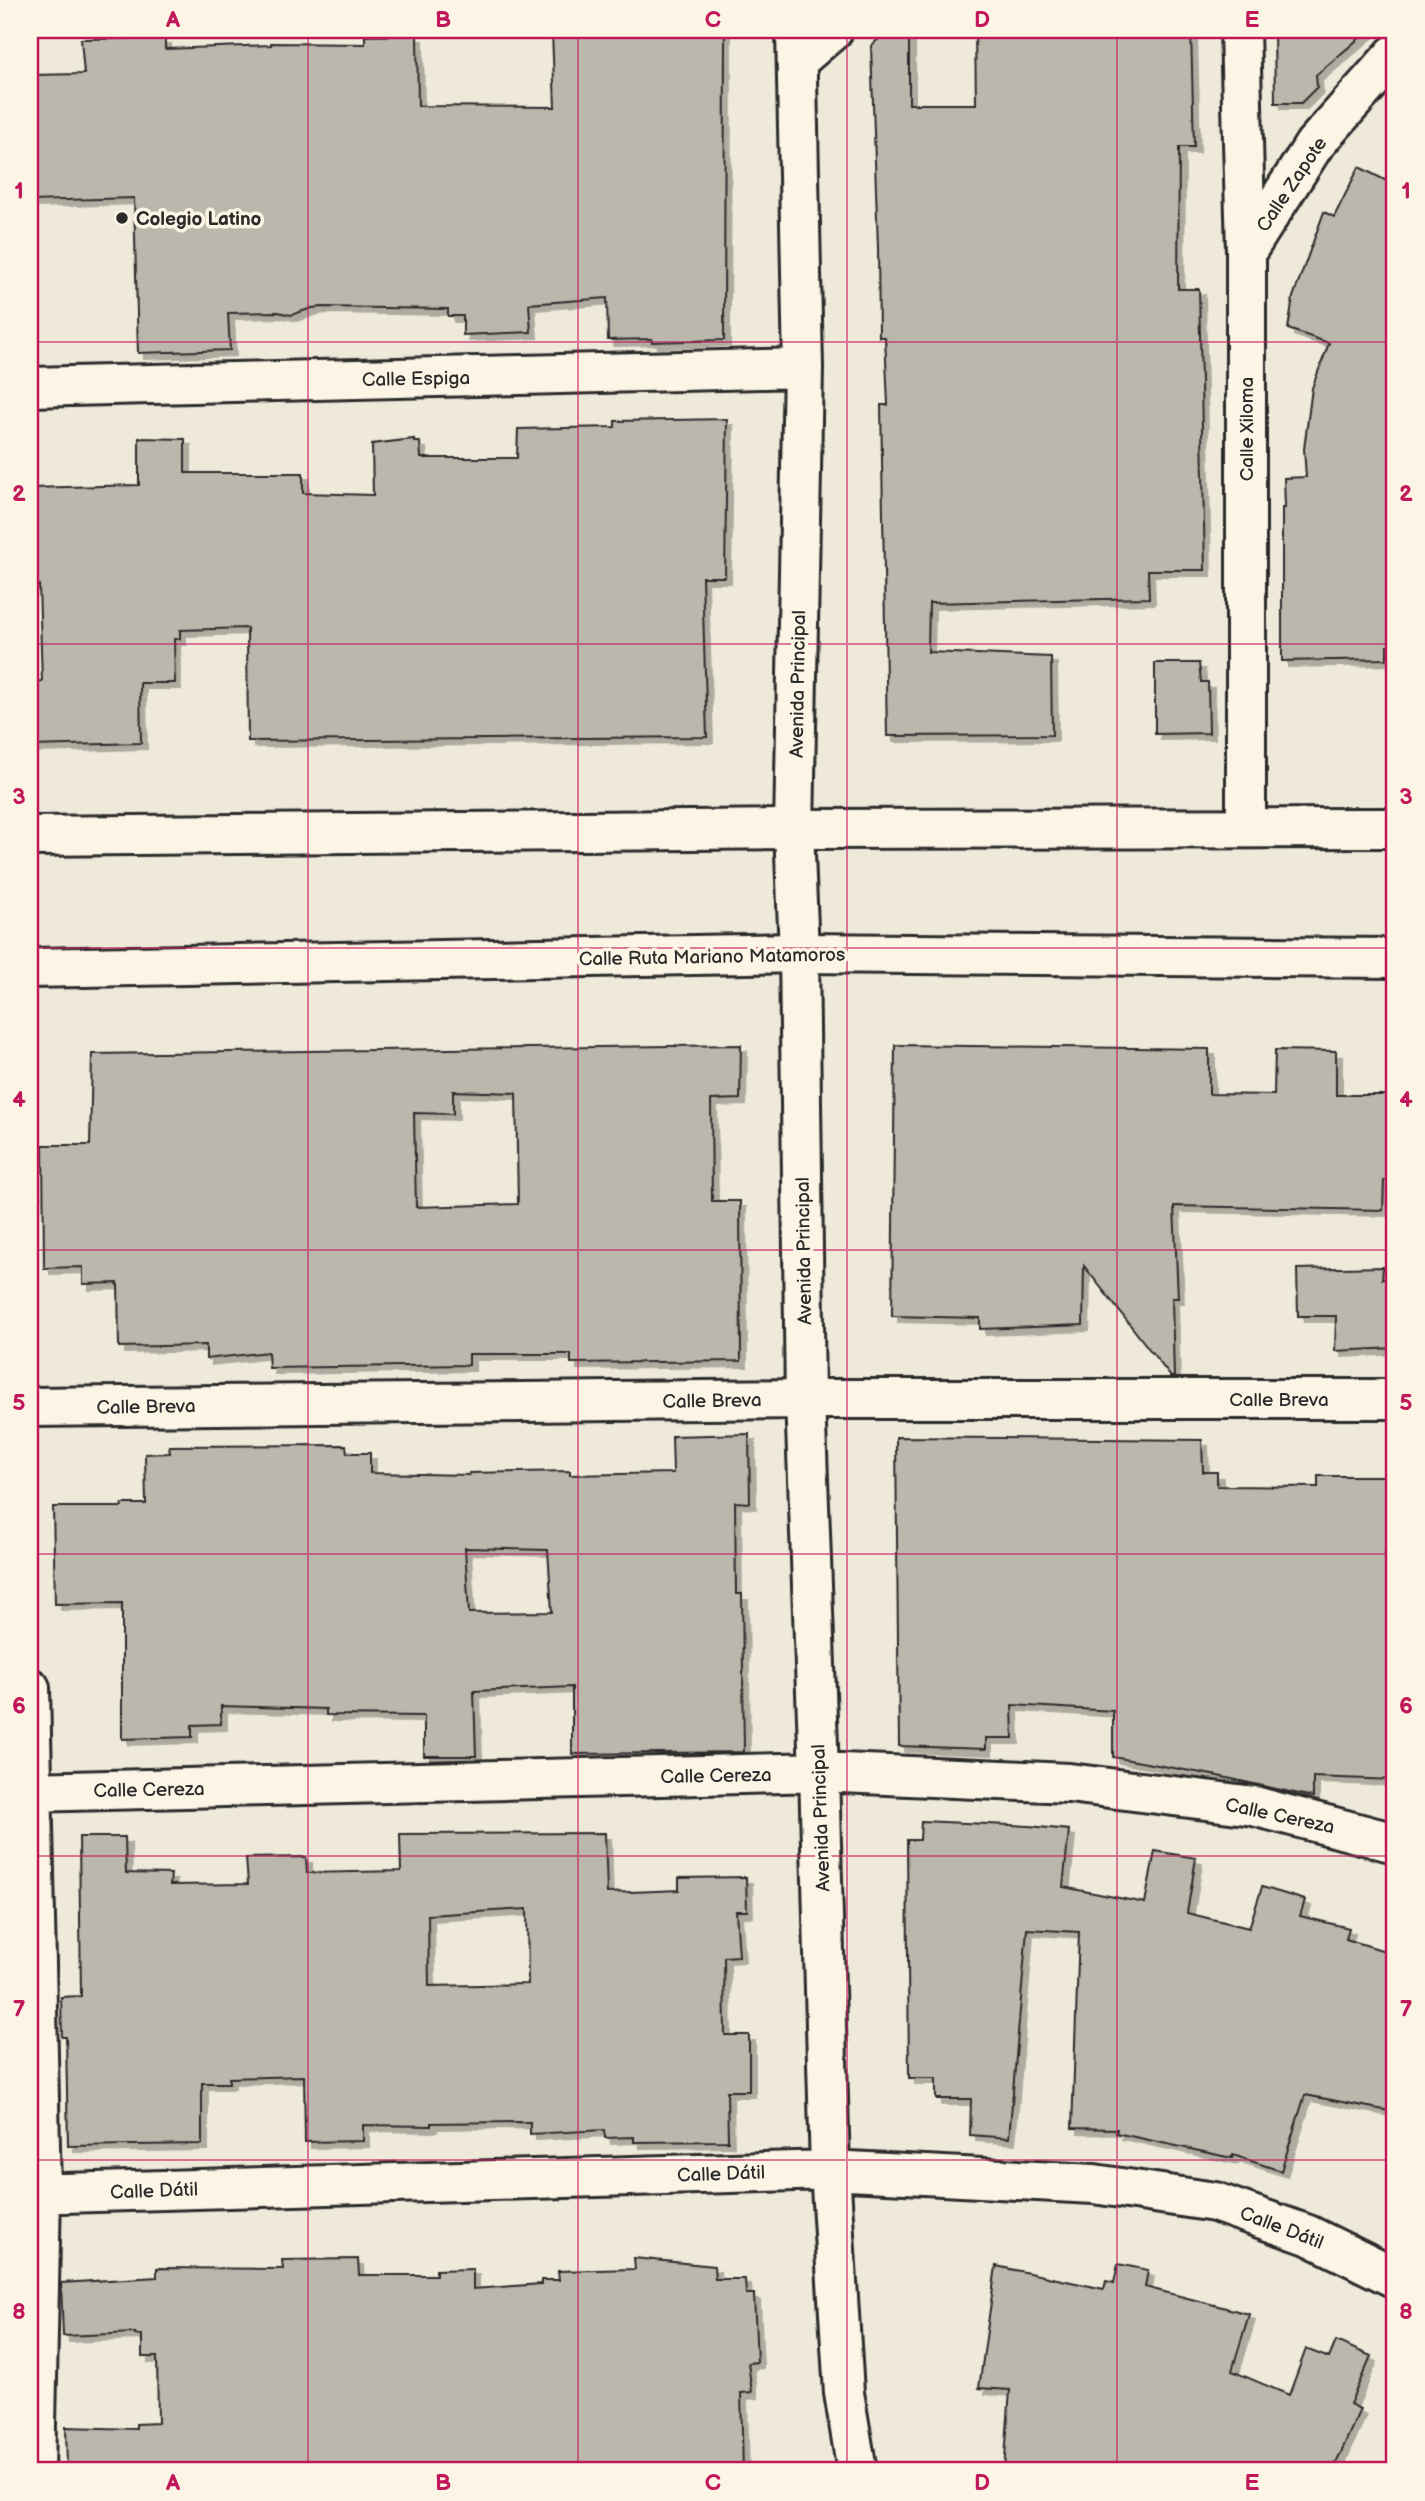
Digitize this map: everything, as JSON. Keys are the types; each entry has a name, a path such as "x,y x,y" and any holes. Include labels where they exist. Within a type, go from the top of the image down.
{"street":[{"path":"797,45 833,30"},
{"name":"Calle Xiloma","path":"1240,30 1246,252 1247,828"},
{"name":"Avenida Principal","path":"797,45 803,368 794,829 799,953 805,1399 830,2170 844,2393 857,2471"},
{"name":"Calle Zapote","path":"1246,252 1314,145 1395,54"},
{"name":"Calle Espiga","path":"30,387 803,368"},
{"path":"30,836 794,829 1395,828"},
{"name":"Calle Ruta Mariano Matamoros","path":"30,968 799,953 1395,958"},
{"name":"Calle Breva","path":"30,1407 805,1399 1395,1399"},
{"path":"30,1688 36,2193 35,2471"},
{"name":"Calle Cereza","path":"32,1792 819,1772 1069,1783 1254,1806 1395,1843"},
{"name":"Calle Dátil","path":"36,2193 830,2170 1094,2184 1215,2202 1308,2235 1395,2278"}],"building":[{"path":"725,30 724,340 608,340 607,298 529,304 531,332 463,335 463,316 448,316 448,309 321,307 291,315 278,312 228,313 230,350 138,353 134,198 30,201 30,75 84,74 81,39 165,38 165,49 271,43 365,44 365,36 417,35 418,106 555,107 552,33"},
{"path":"888,30 909,30 909,104 976,104 975,30 1191,30 1194,147 1179,147 1178,289 1199,289 1205,570 1148,570 1149,598 929,603 928,652 1051,657 1052,735 887,736 881,405 888,405 885,337 879,337 871,46"},
{"path":"1274,30 1369,30 1316,75 1317,87 1301,103 1275,103"},
{"path":"1359,167 1395,185 1395,646 1387,646 1387,659 1282,661 1284,478 1306,477 1304,449 1312,388 1329,343 1288,329 1293,297 1324,212 1334,217"},
{"path":"727,419 725,577 702,577 707,737 248,741 247,628 180,630 180,639 174,639 175,683 140,683 141,743 30,746 30,682 42,681 39,585 30,585 30,488 139,485 139,438 185,439 185,473 303,473 303,493 373,495 372,444 414,439 414,442 420,442 421,458 517,458 518,429 615,427 615,421"},
{"path":"1155,663 1199,663 1201,682 1208,682 1209,733 1155,734"},
{"path":"741,1045 740,1099 711,1100 712,1201 740,1201 741,1361 571,1363 571,1354 469,1354 469,1365 269,1368 268,1352 206,1359 206,1345 119,1347 118,1283 83,1284 83,1267 44,1268 43,1145 90,1145 92,1054","holes":["453,1091 516,1093 518,1204 416,1207 414,1113 453,1114"]},
{"path":"895,1045 1209,1049 1209,1094 1274,1095 1275,1050 1336,1051 1336,1095 1395,1095 1395,1180 1384,1180 1383,1210 1174,1206 1178,1298 1172,1298 1174,1377 1171,1377 1084,1266 1083,1325 980,1329 980,1318 892,1316"},
{"path":"1383,1267 1382,1279 1395,1279 1395,1348 1335,1351 1336,1316 1298,1316 1297,1269"},
{"path":"749,1434 750,1503 735,1502 736,1594 742,1594 744,1752 572,1754 572,1687 474,1691 476,1756 424,1756 424,1716 326,1715 326,1709 221,1706 221,1724 192,1725 192,1737 122,1739 122,1603 55,1604 53,1507 122,1507 122,1504 146,1504 145,1454 170,1453 169,1446 346,1445 347,1453 370,1453 370,1473 673,1473 672,1436","holes":["465,1548 548,1550 552,1612 469,1613"]},
{"path":"896,1437 1202,1440 1203,1472 1217,1472 1217,1486 1318,1487 1318,1476 1395,1476 1385,1555 1395,1555 1395,1780 1313,1777 1313,1797 1113,1757 1113,1711 1012,1705 1013,1738 986,1738 986,1749 899,1746"},
{"path":"921,1821 1069,1830 1063,1887 1145,1903 1155,1851 1196,1858 1187,1913 1249,1928 1262,1887 1305,1900 1300,1916 1349,1928 1346,1939 1395,1954 1395,2112 1305,2095 1281,2171 1233,2155 1232,2158 1116,2133 1117,2129 1072,2128 1079,1932 1027,1929 1009,2138 970,2135 971,2099 936,2099 936,2078 909,2078 907,1840 920,1840"},
{"path":"605,1833 607,1893 679,1890 679,1878 746,1877 747,1911 736,1911 739,1956 724,1957 725,2035 749,2035 749,2091 727,2091 728,2141 634,2142 634,2137 605,2138 604,2130 530,2134 530,2122 431,2123 431,2126 363,2125 363,2141 305,2142 304,2076 229,2078 229,2083 202,2083 202,2144 68,2146 66,2037 62,2037 61,1997 81,1996 79,1837 125,1837 126,1873 171,1874 170,1885 248,1884 246,1858 306,1857 307,1873 401,1871 400,1834","holes":["527,1909 528,1984 429,1986 428,1915"]},
{"path":"634,2258 714,2266 715,2279 745,2279 746,2294 754,2294 757,2362 748,2363 752,2392 741,2393 743,2471 67,2471 66,2427 136,2429 136,2424 158,2423 157,2357 142,2357 142,2335 135,2333 63,2336 61,2283 157,2277 157,2268 283,2269 282,2260 358,2259 359,2275 436,2275 436,2270 473,2269 473,2289 541,2284 541,2280 559,2280 558,2271 635,2269"},
{"path":"1118,2264 1148,2270 1145,2287 1249,2314 1232,2371 1289,2395 1306,2349 1329,2358 1336,2341 1371,2356 1350,2404 1360,2409 1333,2471 1004,2471 1010,2390 979,2388 996,2266 1104,2289 1106,2281 1114,2283"}],"place":[{"name":"Colegio Latino","path":"122,218"}]}
